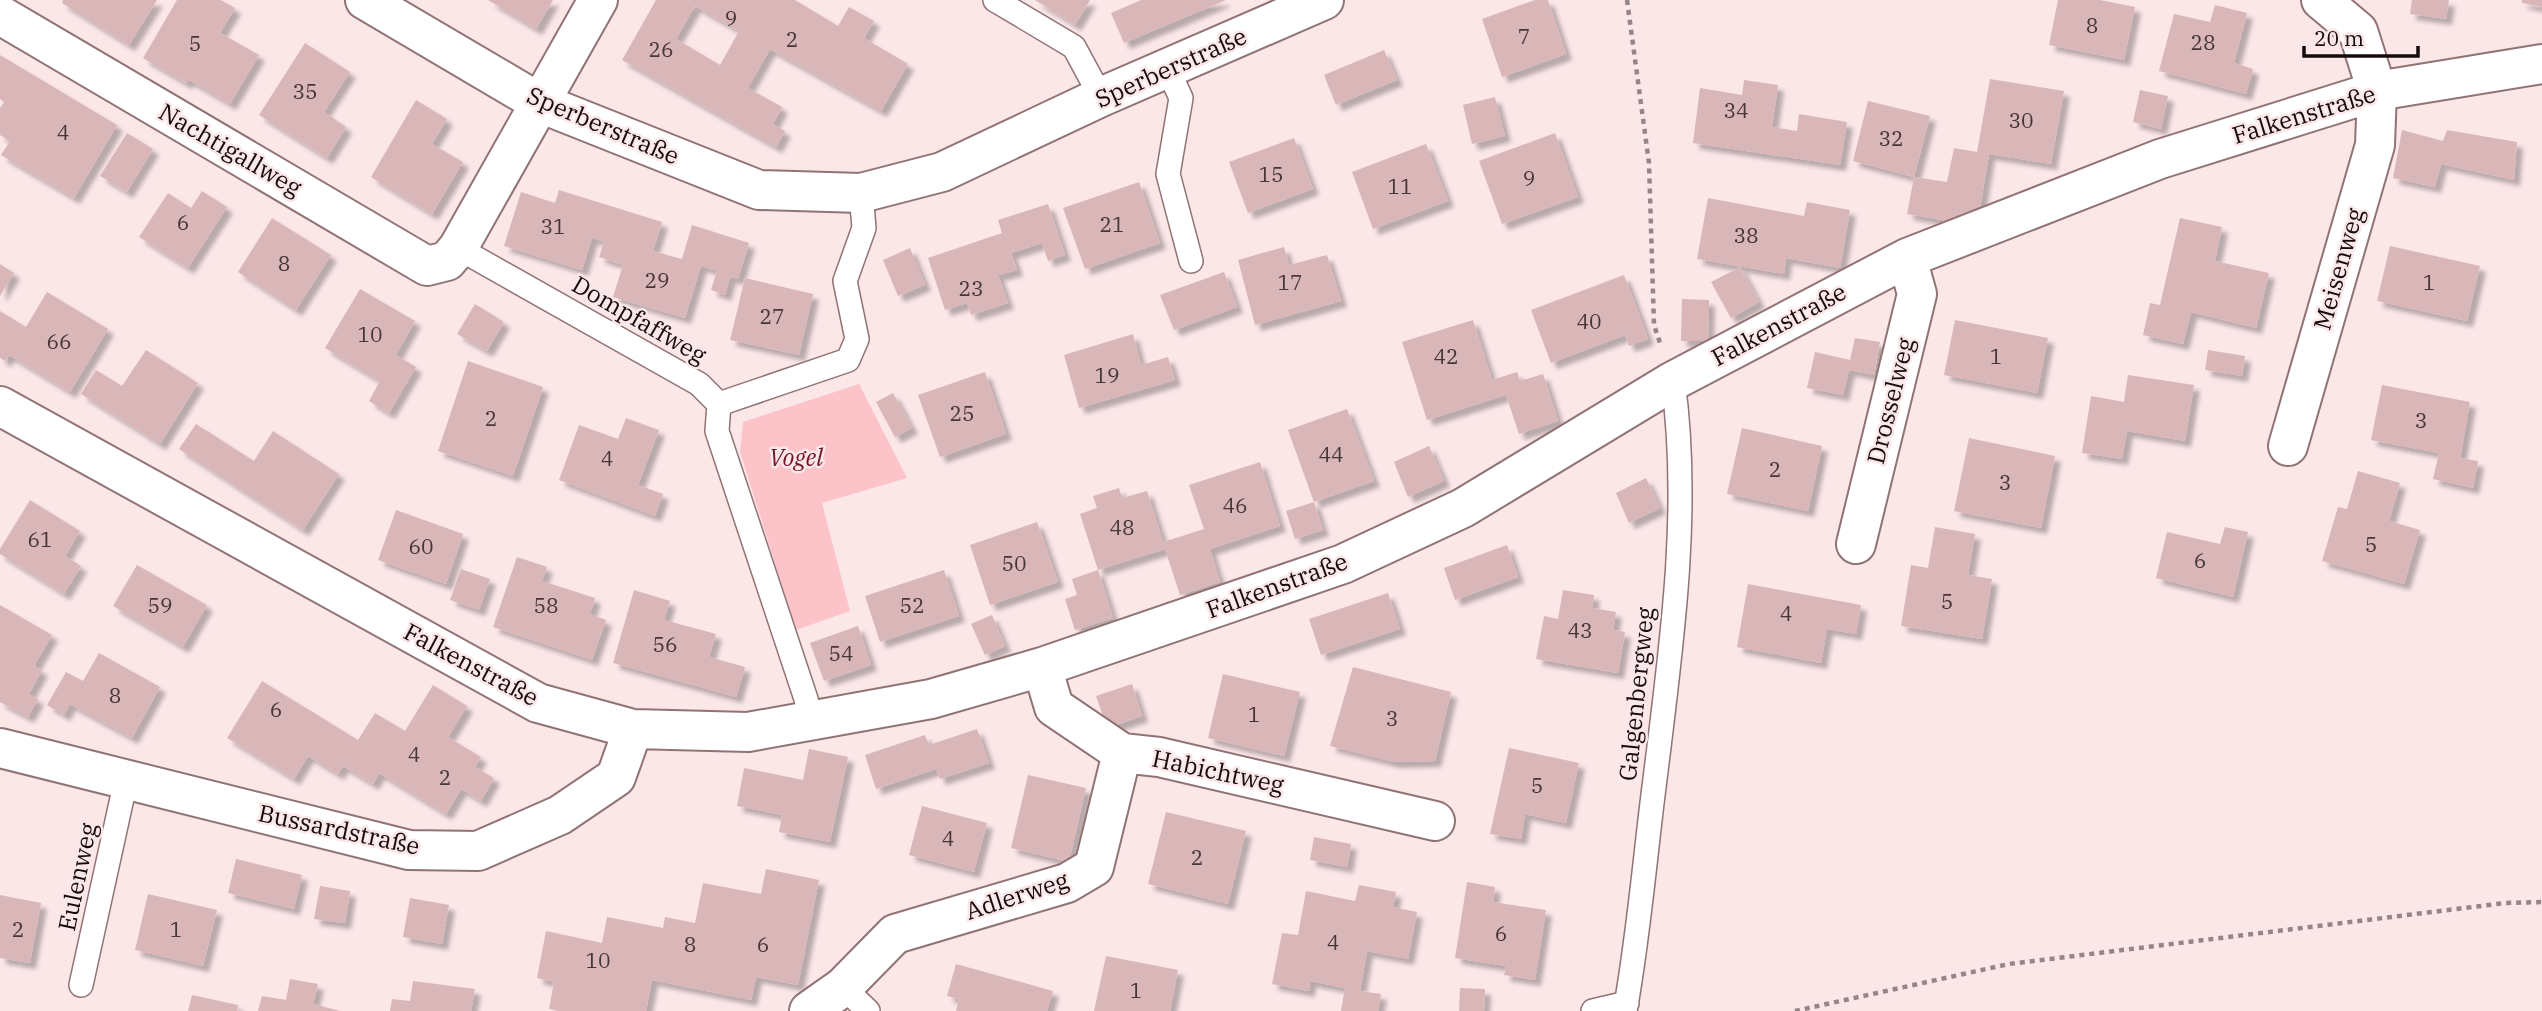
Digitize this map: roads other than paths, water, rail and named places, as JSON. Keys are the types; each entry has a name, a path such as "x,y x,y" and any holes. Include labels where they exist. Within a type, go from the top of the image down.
{"street":[{"name":"Sperberstraße","path":"365,0 540,103 760,190 861,194 942,172 1101,97 1324,0"},
{"path":"458,248 598,0"},
{"name":"Meisenweg","path":"2288,446 2375,145 2377,90 2358,31 2321,0"},
{"name":"Nachtigallweg","path":"0,15 427,266 447,261 458,248"},
{"name":"Falkenstraße","path":"0,406 538,703 633,729 748,732 931,699 1042,667 1343,564 1464,508 1673,381 1907,258 2160,159 2377,90 2542,64"},
{"name":"Drosselweg","path":"1856,544 1917,294 1907,258"},
{"name":"Habichtweg","path":"1042,667 1054,707 1122,753 1159,757 1434,821"},
{"name":"Bussardstraße","path":"0,748 409,850 478,851 560,815 616,776 633,729"},
{"name":"Adlerweg","path":"809,1011 856,999 895,934 1066,883 1094,867 1122,753"}],"lane":[{"path":"995,0 1074,47 1101,97"},
{"path":"1168,70 1181,98 1168,174 1192,261"},
{"path":"811,722 806,699 717,431 719,404 848,360 857,339 845,281 864,228 861,194"},
{"name":"Dompfaffweg","path":"458,248 699,384 719,404"},
{"name":"Galgenbergweg","path":"1626,1007 1678,560 1678,417 1673,381"},
{"name":"Eulenweg","path":"81,985 126,780"},
{"path":"1593,1011 1626,1007"}],"park label":[{"name":"Vogel","path":"796,458"}]}
